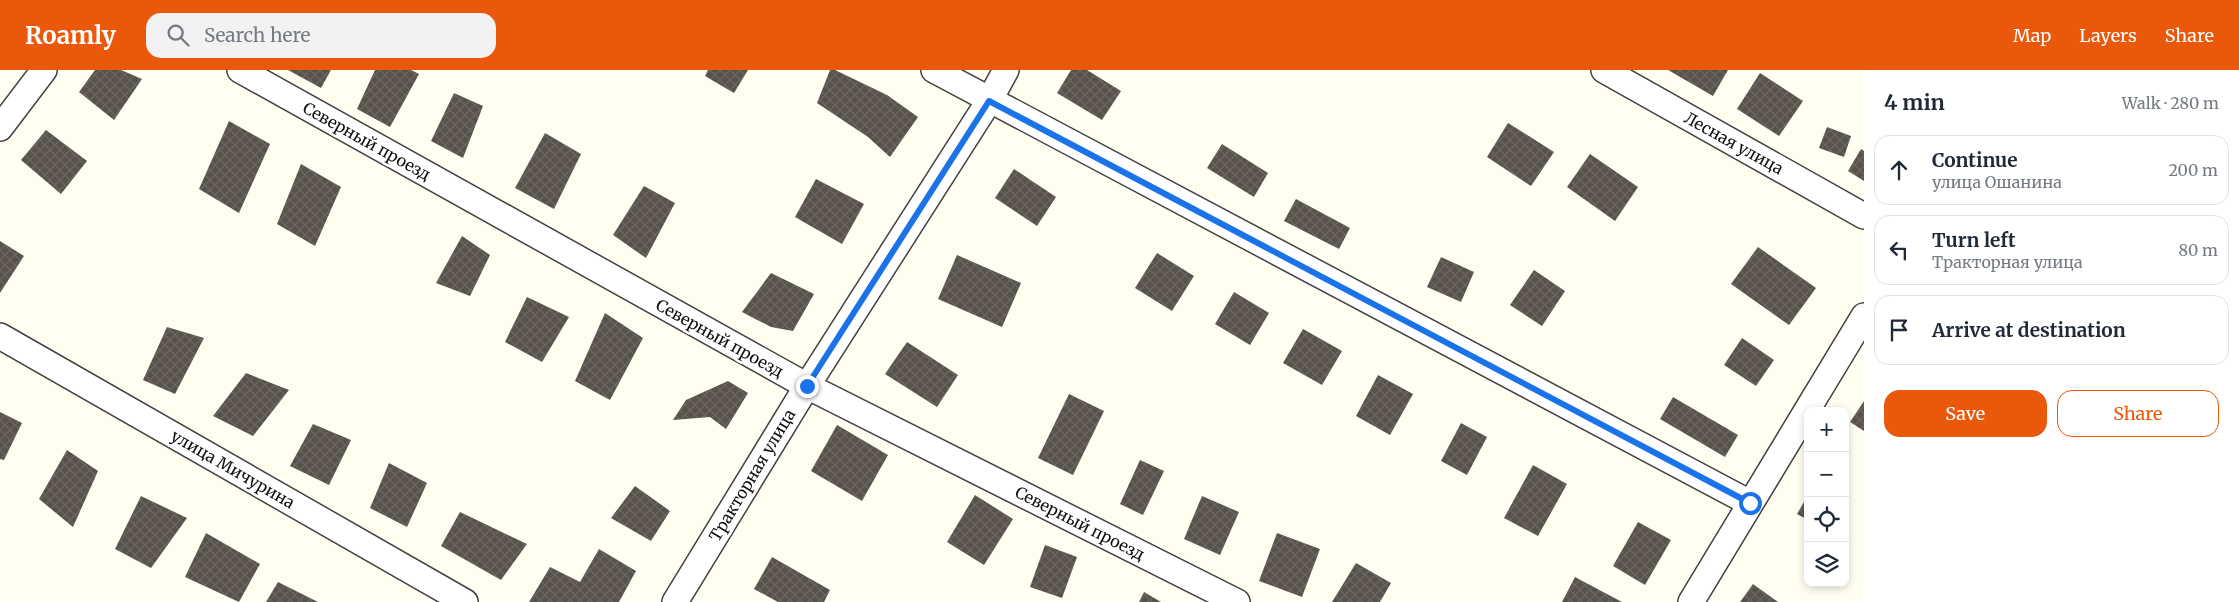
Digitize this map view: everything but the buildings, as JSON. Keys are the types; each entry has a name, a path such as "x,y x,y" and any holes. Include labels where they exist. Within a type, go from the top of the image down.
{"street":[{"path":"0,128 44,70"},
{"name":"Северный проезд","path":"240,70 807,386 1237,602"},
{"path":"934,70 989,101 1750,503"},
{"name":"Тракторная улица","path":"675,602 807,386 989,101 1006,70"},
{"name":"Лесная улица","path":"1604,70 1864,216"},
{"path":"1691,602 1864,316"},
{"name":"улица Мичурина","path":"0,336 465,602"}],"route":[{"path":"807,386 989,101 1750,503"}]}
